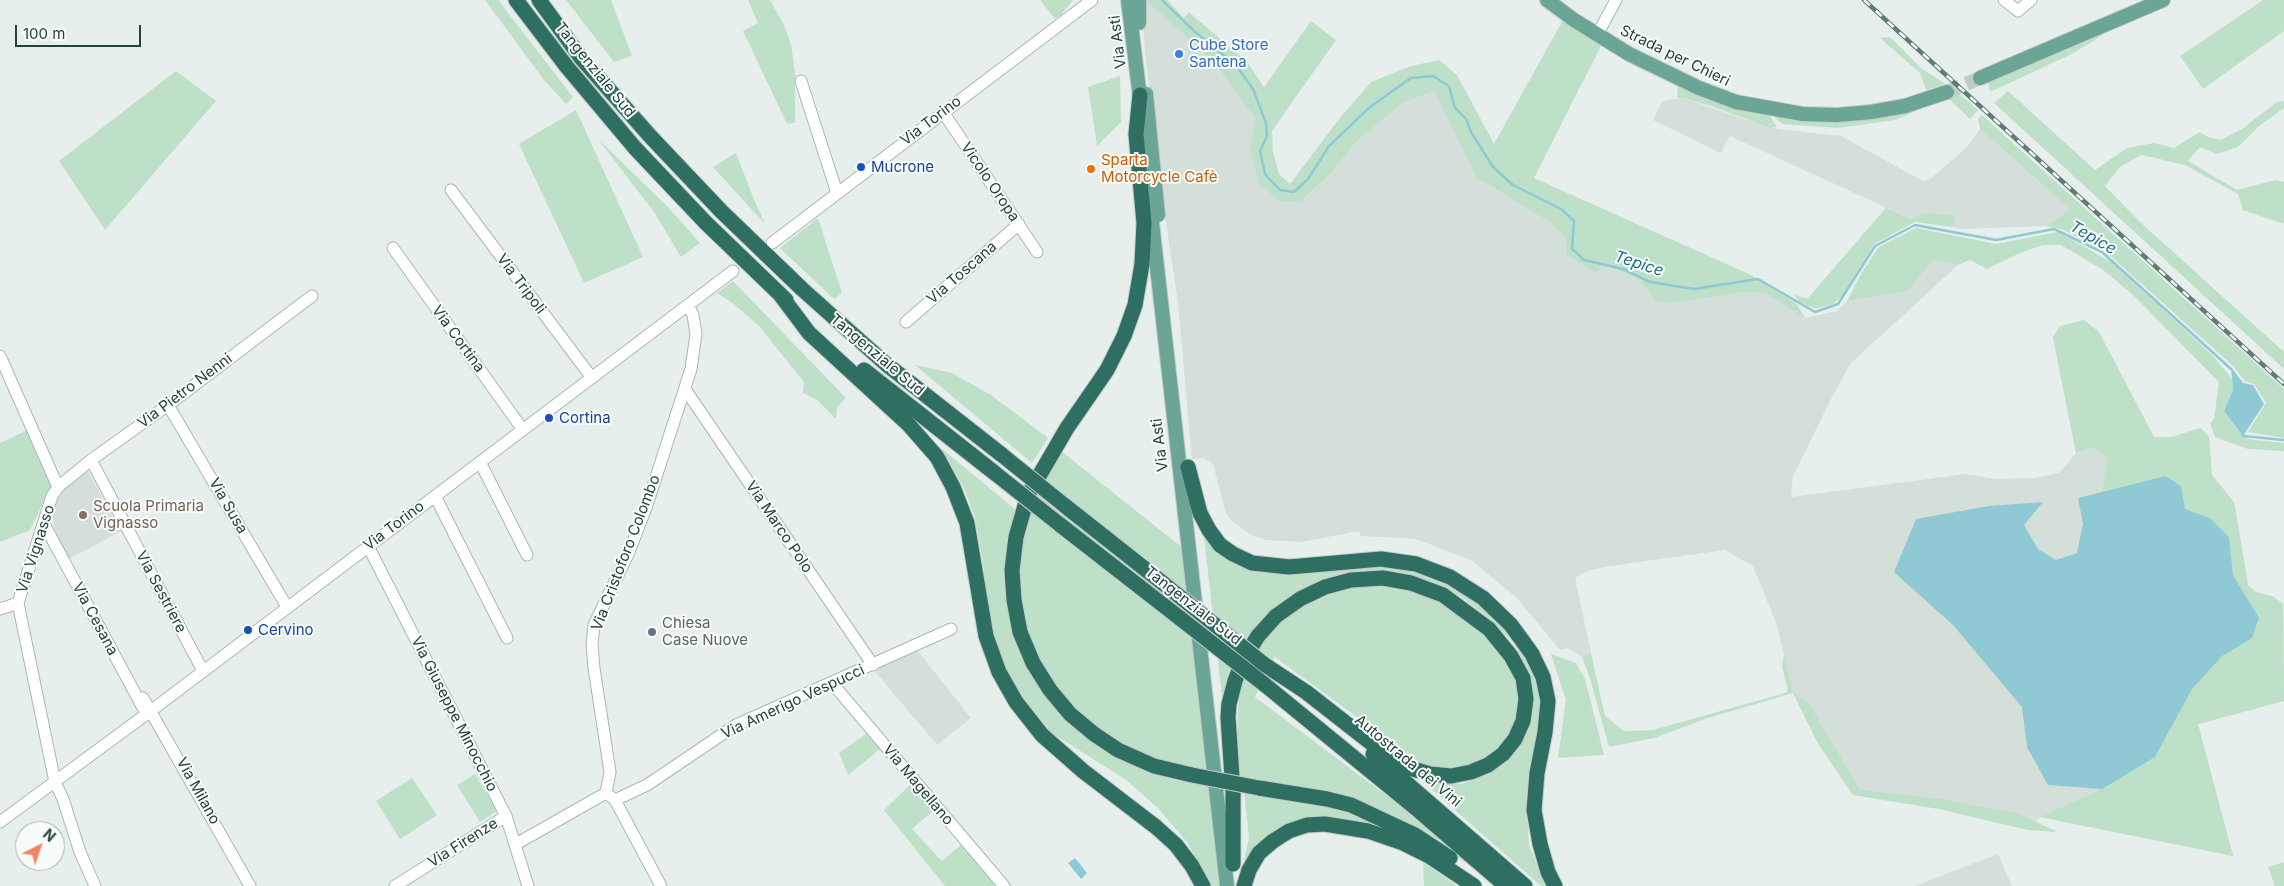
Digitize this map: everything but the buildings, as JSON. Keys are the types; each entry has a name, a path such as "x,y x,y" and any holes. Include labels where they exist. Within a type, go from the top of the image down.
{"highway":[{"name":"Tangenziale Sud","path":"516,0 567,67 636,148 706,223 779,294 874,379 1264,684"},
{"name":"Tangenziale Sud","path":"539,0 582,59 650,136 721,211 802,289 886,364 1265,665"},
{"path":"1140,95 1136,134 1144,222 1142,264 1135,304 1124,336 1107,370 1067,428 1028,496 1016,537 1012,570 1014,600 1020,632 1033,663 1050,690 1070,714 1094,734 1118,750 1154,766 1260,788 1327,799 1375,815 1433,846 1487,886"},
{"path":"779,294 809,333 909,425 937,457 954,487 967,523 986,636 999,672 1016,702 1042,736 1176,845 1192,866 1203,886"},
{"path":"1188,467 1200,513 1220,545 1233,554 1252,563 1289,567 1381,559 1416,564 1450,577 1483,598 1512,625 1532,654 1543,677 1548,701 1545,732 1537,773 1534,810 1540,844 1548,872 1555,886"},
{"path":"1233,864 1228,718 1234,680 1243,660 1258,636 1276,616 1308,595 1325,587 1351,580 1383,578 1411,583 1443,595 1489,628 1511,656 1523,678 1526,699 1523,721 1514,739 1503,754 1488,765 1471,772 1451,776 1430,774 1413,769 1384,753 1306,692 1265,665"},
{"name":"Autostrada dei Vini","path":"1265,665 1418,791 1525,886"},
{"name":"Autostrada dei Vini","path":"1264,684 1418,810 1506,886"},
{"path":"1244,886 1249,870 1259,853 1273,841 1289,831 1307,825 1325,824 1368,831 1403,843 1429,856 1474,886"}],"main road":[{"name":"Via Asti","path":"1131,0 1156,270 1227,886"},
{"name":"Via Asti","path":"1131,0 1139,25 1163,269 1188,467 1236,886"},
{"name":"Strada per Chieri","path":"1547,0 1597,35 1637,58 1698,88 1736,102 1803,114 1837,115 1872,112 1905,106 1947,92"},
{"path":"1980,78 2163,0"}],"street":[{"name":"Via Torino","path":"772,243 1067,17 1084,0"},
{"path":"1597,35 1616,0"},
{"path":"2004,0 2018,11 2031,0"},
{"path":"801,81 837,193"},
{"name":"Vicolo Oropa","path":"943,112 1037,252"},
{"name":"Via Tripoli","path":"451,190 592,378"},
{"name":"Via Toscana","path":"906,322 1019,224"},
{"name":"Via Cortina","path":"393,248 523,430"},
{"name":"Via Torino","path":"0,822 149,712 733,271"},
{"name":"Via Pietro Nenni","path":"58,487 91,460 168,405 312,296"},
{"name":"Via Cristoforo Colombo","path":"610,796 610,772 594,668 592,644 594,625 629,552 647,505 685,389 695,349 694,320 688,305"},
{"name":"Via Vignasso","path":"0,356 58,487 52,496 18,603 55,782 64,799 80,852 95,886"},
{"name":"Via Marco Polo","path":"685,389 873,665"},
{"name":"Via Susa","path":"168,405 287,607"},
{"name":"Via Sestriere","path":"91,460 203,671"},
{"path":"480,462 527,555"},
{"path":"435,496 507,638"},
{"name":"Via Cesana","path":"44,524 149,712"},
{"name":"Via Giuseppe Minocchio","path":"368,546 506,816 528,886"},
{"path":"0,609 18,603"},
{"name":"Via Amerigo Vespucci","path":"610,796 648,785 736,725 832,684 952,629"},
{"name":"Via Magellano","path":"832,684 1004,886"},
{"name":"Via Milano","path":"143,698 149,712 250,886"},
{"path":"516,844 610,796 660,886"},
{"name":"Via Firenze","path":"395,886 506,816"}],"shaded area":[{"path":"1145,0 1212,60 1257,119 1250,147 1301,201 1329,175 1360,138 1403,103 1434,91 1477,178 1551,223 1565,238 1567,255 1596,274 1604,264 1640,280 1655,301 1745,292 1766,293 1806,318 1837,311 1847,301 1908,291 1933,260 1958,265 1850,364 1793,476 1791,497 1966,474 1996,479 2035,478 2059,473 2076,453 2053,337 2060,326 2084,320 2099,332 2154,437 2172,437 2201,428 2209,437 2212,475 2234,502 2248,585 2256,592 2274,597 2283,604 2284,701 2198,724 2233,856 2040,817 2028,830 1939,809 1853,795 1819,745 1793,693 1777,625 1753,566 1725,550 1610,566 1587,571 1575,578 1591,653 1582,657 1568,648 1560,650 1517,598 1471,560 1416,539 1361,536 1359,531 1301,542 1265,540 1248,533 1232,521 1226,514 1213,464 1204,458 1192,459 1178,302 1162,195 1145,50 1143,27"},
{"path":"1683,98 1770,128 1841,136 1923,181 1929,180 1967,147 1980,129 2070,209 2046,226 1960,229 1953,227 1955,216 1926,212 1911,219 1730,136 1721,153 1653,120 1663,101"},
{"name":"Scuola Primaria Vignasso","path":"87,470 121,531 69,559 56,533 53,522 53,507 65,487"},
{"path":"917,650 971,718 937,745 873,669"},
{"path":"1998,854 2012,886 1915,886"}],"green space":[{"path":"485,0 498,0 573,97 566,104 544,80"},
{"path":"566,0 611,0 632,56 614,62"},
{"path":"748,0 770,0 784,25 791,45 795,72 795,123 787,124 743,31 758,23"},
{"path":"1040,0 1073,0 1061,15 1055,19"},
{"path":"1145,0 1167,0 1184,18 1189,12 1248,63 1264,87 1311,21 1336,40 1272,131 1273,151 1279,174 1290,184 1339,119 1371,82 1411,66 1439,60 1457,75 1494,144 1564,18 1602,44 1534,178 1751,275 1796,303 1805,318 1766,293 1745,292 1669,303 1655,301 1640,280 1604,264 1596,274 1567,255 1565,238 1551,223 1477,178 1434,91 1403,103 1360,138 1329,175 1301,201 1280,202 1259,183 1250,147 1256,119 1212,60"},
{"path":"2263,0 2284,0 2284,31 2203,89 2180,56"},
{"path":"2106,33 2072,54 1990,92 1988,82"},
{"path":"1890,37 1921,68 1945,84 1926,90 1920,73 1880,38"},
{"path":"176,71 216,101 105,230 59,161"},
{"path":"1120,76 1121,122 1097,146 1088,87"},
{"path":"1678,86 1741,111 1770,116 1777,127 1770,128 1711,106 1677,98"},
{"path":"1956,91 1978,110 1970,119 1949,99"},
{"path":"2008,91 2095,170 2127,148 2154,143 2174,148 2200,132 2208,137 2221,140 2242,129 2277,102 2284,101 2284,108 2260,125 2238,147 2217,154 2200,147 2188,161 2237,190 2276,180 2284,182 2284,224 2243,210 2238,194 2185,165 2142,155 2121,166 2105,186 2140,222 2284,352 2284,369 1994,103"},
{"path":"1921,109 1895,120 1838,128 1782,124 1775,117 1833,122 1879,118"},
{"path":"576,110 643,257 584,283 519,144"},
{"path":"1982,115 2284,389 2284,438 2248,432 2266,403 2254,384 2245,381 2232,365 2106,252 2062,229 2046,226 2070,209 1980,129 1978,119"},
{"path":"598,139 667,206 700,243 681,257 654,212"},
{"path":"736,153 753,197 765,224 713,167"},
{"path":"1886,208 1911,219 1926,212 1955,216 1953,227 1915,222 1874,244 1842,296 1833,304 1815,309 1800,302 1793,294 1807,299"},
{"path":"818,218 842,293 834,299 780,248"},
{"path":"1916,228 1996,244 2058,232 2113,263 2213,356 2232,379 2233,390 2224,411 2243,436 2248,439 2284,443 2284,451 2248,449 2215,437 2210,423 2214,419 2219,382 2132,294 2102,269 2061,245 2043,245 2020,253 1987,269 1970,260 1958,265 1933,260 1908,291 1847,301 1862,272 1879,247"},
{"path":"733,281 846,398 837,407 836,419 817,400 803,393 804,382 759,326 734,304 717,293"},
{"path":"2084,320 2099,332 2154,437 2172,437 2201,428 2209,437 2212,475 2234,502 2248,585 2256,592 2274,597 2283,604 2284,701 2198,724 2233,856 2040,817 2102,789 2155,757 2192,689 2222,656 2252,638 2259,618 2233,575 2229,537 2210,518 2185,509 2164,476 2102,492 2108,457 2092,447 2076,453 2053,337 2060,326"},
{"path":"915,365 952,373 991,395 1048,438 1032,463"},
{"path":"30,429 55,486 50,489 30,530 0,542 0,443"},
{"path":"941,448 1016,510 1018,641 1086,733 1210,786 1222,886 1212,886 1187,842 1158,808 1126,780 1052,733 1029,706 1010,677 996,643 988,608 975,518 965,490"},
{"path":"1061,451 1184,549 1185,586 1209,771 1183,768 1133,753 1076,713 1038,662 1027,633 1020,604 1018,570 1027,516 1047,473"},
{"path":"1204,537 1219,553 1247,569 1391,565 1424,572 1467,592 1513,634 1537,675 1543,704 1526,797 1529,846 1547,886 1541,886 1422,781 1462,784 1489,773 1505,761 1531,718 1533,696 1528,669 1513,642 1486,616 1460,596 1424,579 1394,572 1359,573 1269,618 1223,705"},
{"path":"1372,583 1409,587 1443,601 1475,623 1514,670 1521,699 1516,723 1508,741 1490,758 1471,765 1441,769 1422,765 1275,657 1255,697 1399,805 1480,873 1445,848 1403,823 1241,779 1236,743 1240,686 1260,643 1292,611 1335,589"},
{"path":"1591,653 1605,716 1624,731 1653,730 1785,693 1788,690 1782,667 1784,654 1793,693 1708,718 1654,738 1609,747 1589,675 1582,657"},
{"path":"1551,654 1576,663 1585,679 1604,755 1558,758 1566,700"},
{"path":"1793,693 1808,702 1860,790 1940,799 2017,813 2058,832 2028,830 1939,809 1853,795 1819,745"},
{"path":"870,731 883,747 848,775 839,753"},
{"path":"475,774 497,811 480,822 457,785"},
{"path":"412,778 437,815 400,839 376,801"},
{"path":"913,782 934,810 912,829 942,861 962,844 998,886 945,886 884,810"},
{"path":"1244,791 1352,811 1417,842 1362,826 1285,828 1243,878 1244,860 1249,838"},
{"path":"1423,862 1457,886 1424,886"},
{"path":"2284,862 2284,886 2275,886 2268,867"}],"water":[{"path":"2231,367 2243,383 2253,385 2264,404 2243,436 2224,411 2233,390"},
{"path":"2165,476 2181,486 2185,509 2210,518 2229,537 2233,575 2259,618 2252,638 2222,656 2192,689 2155,757 2102,789 2048,785 2027,747 2022,707 1953,625 1894,572 1916,519 1989,506 2043,502 2024,525 2038,549 2056,560 2077,553 2083,524 2078,498"},
{"path":"1075,858 1087,873 1081,879 1068,863"}],"waterway":[{"name":"Tepice","path":"1162,0 1194,31 1236,65 1253,89 1266,123 1267,136 1260,151 1265,174 1280,190 1294,192 1308,179 1329,146 1370,107 1411,78 1433,76 1449,86 1455,108 1466,119 1471,132 1493,167 1513,185 1561,209 1574,221 1572,249 1584,260 1623,269 1650,282 1694,289 1758,279 1815,312 1838,304 1875,246 1915,225 1996,240 2054,229 2102,252 2231,369"},
{"name":"Tepice","path":"2243,434 2243,436 2284,440"}],"tunnel":[{"path":"1947,92 1980,78"}],"railway":[{"path":"1864,0 2284,384"}],"place":[{"name":"Cube Store Santena","path":"1179,54"},
{"name":"Mucrone","path":"861,167"},
{"name":"Sparta Motorcycle Cafè","path":"1091,169"},
{"name":"Cortina","path":"549,418"},
{"name":"Scuola Primaria Vignasso","path":"83,515"},
{"name":"Cervino","path":"248,630"},
{"name":"Chiesa Case Nuove","path":"652,632"}]}
